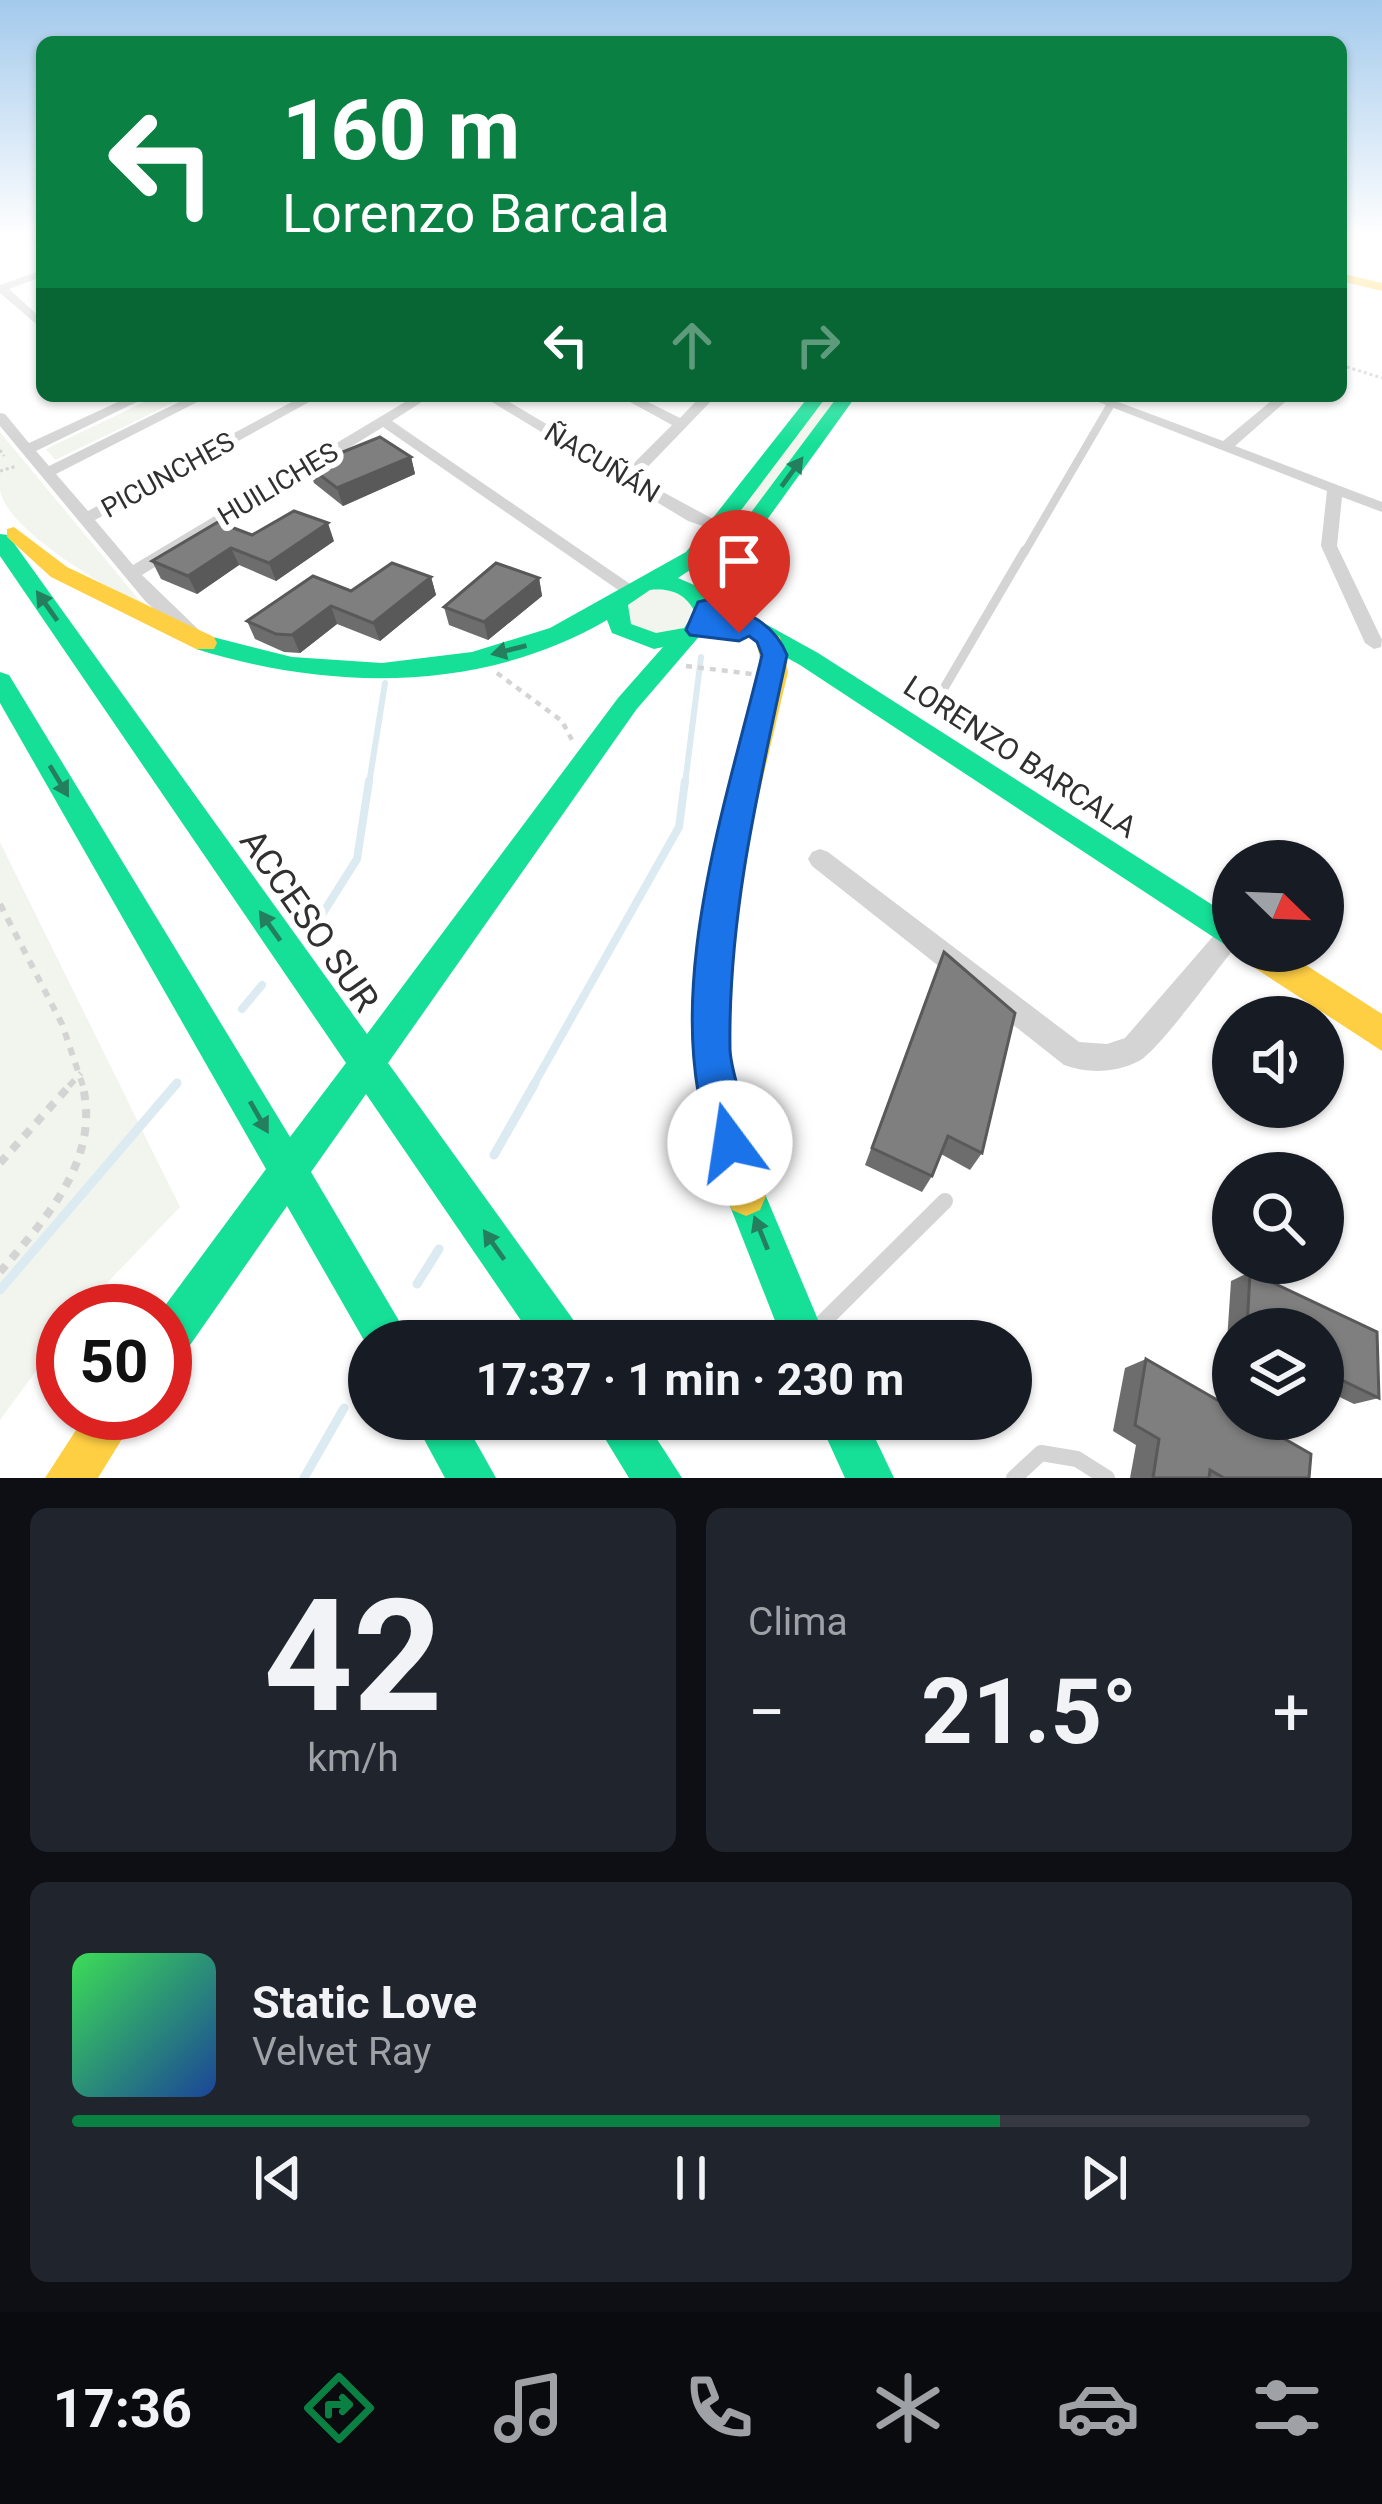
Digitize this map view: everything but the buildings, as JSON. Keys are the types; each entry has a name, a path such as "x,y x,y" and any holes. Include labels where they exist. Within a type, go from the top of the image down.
{"main road":[{"path":"0,518 24,545 59,572 235,656 295,669 383,669 480,657 535,643 688,563 813,402"},
{"path":"192,1305 627,704 699,620 722,567 844,402"},
{"name":"ACCESO SUR","path":"0,540 546,1320"},
{"path":"627,704 638,665 628,635 614,618 634,592 690,589 699,620"},
{"path":"628,635 654,642 699,620"},
{"name":"LORENZO BARCALA","path":"699,620 768,638 822,668 1212,922"},
{"path":"768,638 775,672 726,871 715,958 712,1070 739,1179 797,1320"},
{"path":"0,681 377,1320"},
{"path":"1288,972 1382,1034"},
{"path":"68,1478 95,1440"},
{"path":"449,1440 472,1478"},
{"path":"631,1440 658,1478"},
{"path":"852,1440 870,1478"}],"street":[{"path":"22,307 36,319"},
{"path":"28,312 36,309"},
{"path":"28,449 123,402"},
{"path":"48,472 190,402"},
{"name":"PICUNCHES","path":"86,519 302,402"},
{"name":"HUILICHES","path":"132,573 414,402"},
{"name":"ÑACUÑÁN","path":"499,402 694,518 718,526"},
{"path":"638,402 681,424"},
{"path":"628,478 703,402"},
{"path":"1106,402 1382,507"},
{"path":"1226,448 1279,402"},
{"path":"0,417 152,598 205,643"},
{"path":"383,421 634,592"},
{"path":"1335,489 1329,546 1374,643"},
{"path":"820,859 1074,1054 1107,1058 1134,1049 1212,958"}],"lane":[{"path":"933,706 1111,404"},
{"path":"825,1320 945,1201"},
{"path":"1014,1478 1041,1453 1076,1459 1106,1478"}],"path":[{"path":"1347,367 1382,378"},
{"path":"480,657 562,721 571,734 573,749"},
{"path":"688,666 705,666"},
{"path":"0,904 82,1073 89,1105 85,1148 68,1184 0,1272"},
{"path":"0,1163 82,1073"}],"shaded area":[{"path":"144,402 175,402 55,460 46,449"},
{"path":"821,402 835,402 710,576 689,571"},
{"path":"0,432 145,607 62,557 21,523 0,490"},
{"path":"669,590 686,596 697,613 689,622 667,634 630,625 625,608 649,591"},
{"path":"0,842 180,1207 106,1284 36,1284 36,1371 0,1420"}],"waterway":[{"path":"685,784 701,657"},
{"path":"369,784 385,683"},
{"path":"321,916 357,859 369,781"},
{"path":"533,1086 679,827 685,781"},
{"path":"242,1009 262,985"},
{"path":"0,1290 177,1083"},
{"path":"494,1155 535,1083"},
{"path":"417,1284 439,1249"},
{"path":"304,1478 344,1408"}],"traffic: fast":[{"path":"654,583 694,557 813,402"},
{"path":"706,604 722,567 843,402"},
{"path":"0,540 546,1320"},
{"path":"205,643 292,665 382,671 472,661 516,649 583,623 646,584 683,586 707,612 692,634 654,641 620,628 616,603"},
{"path":"706,607 738,618 809,659 1212,922"},
{"path":"192,1305 627,704 686,637"},
{"path":"0,681 377,1320"},
{"path":"746,1196 796,1320"},
{"path":"449,1440 472,1478"},
{"path":"631,1440 658,1478"},
{"path":"851,1440 870,1478"}],"traffic: slow":[{"path":"14,533 59,572 205,643"},
{"path":"746,1196 712,1070 712,980 726,871 775,672 768,637"},
{"path":"1288,972 1382,1034"},
{"path":"69,1478 96,1440"}],"route":[{"path":"730,1143 712,1070 712,980 726,871 775,672 775,655 768,638 739,618 706,607 698,630 739,633"}]}
